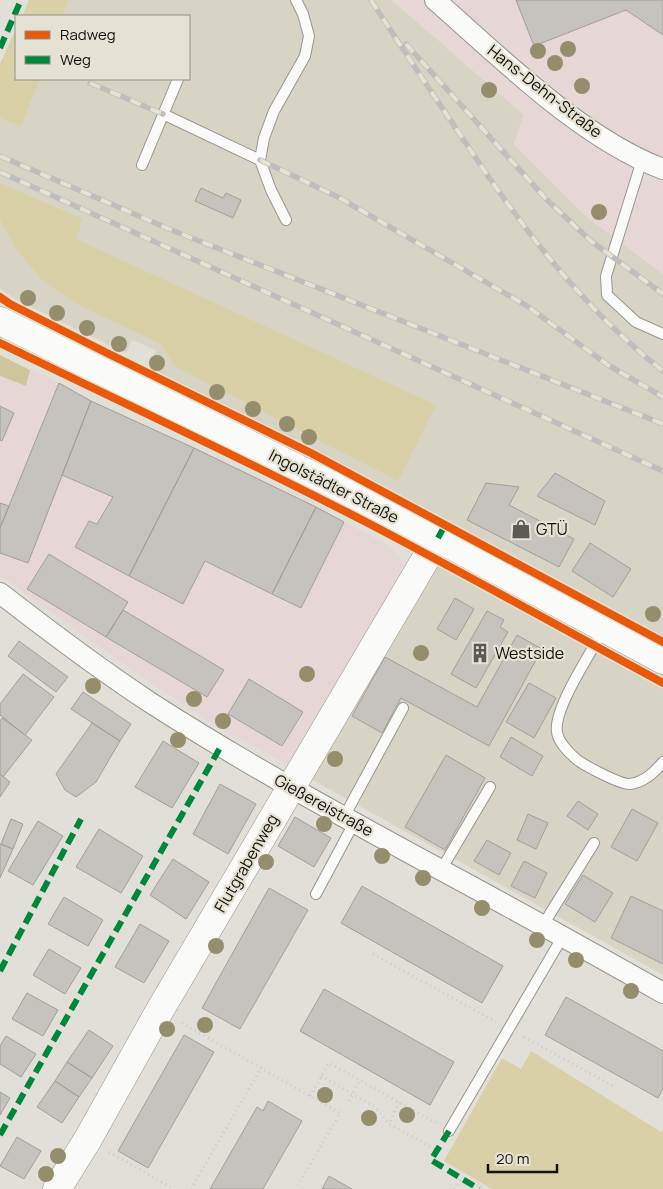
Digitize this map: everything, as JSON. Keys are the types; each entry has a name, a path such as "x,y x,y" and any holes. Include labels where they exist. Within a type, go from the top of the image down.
{"street":[{"name":"Hans-Dehn-Straße","path":"435,0 552,100 601,136 642,160 663,169"},
{"name":"Ingolstädter Straße","path":"0,321 438,538 663,660"},
{"name":"Flutgrabenweg","path":"57,1189 88,1139 160,1010 438,538"},
{"name":"Gießereistraße","path":"0,593 93,663 152,703 291,788 563,936 663,993"}],"lane":[{"path":"286,220 271,190 260,160 264,138 274,111 305,56 309,36 304,14 296,0"},
{"path":"142,165 178,80"},
{"path":"163,114 260,160"},
{"path":"642,160 606,276 607,295 636,322 663,334"},
{"path":"605,628 559,712 557,733 564,746 575,759 609,777 628,784 644,779 663,762"},
{"path":"316,894 403,708"},
{"path":"442,870 490,787"},
{"path":"543,925 594,844"},
{"path":"449,1131 563,936"}],"path":[{"path":"160,1010 340,1113 296,1189"},
{"path":"310,1096 328,1063 449,1131"},
{"path":"191,1189 261,1068"},
{"path":"321,1076 376,1107 388,1124 437,1150"},
{"path":"349,1101 360,1080"},
{"path":"388,1124 399,1102"},
{"path":"88,1139 174,1189"},
{"path":"454,1189 461,1178"}],"shaded area":[{"path":"29,0 69,0 63,15 22,15"},
{"path":"69,0 392,0 524,115 514,144 588,218 663,274 663,975 309,778 460,526 149,367 156,350 132,340 126,353 21,302 0,289 0,118 21,127 40,80 190,80 190,15 63,15"},
{"path":"392,0 663,0 663,274 588,218 514,144 524,115"},
{"path":"15,31 15,80 40,80 21,127 0,118 0,64"},
{"path":"0,183 83,219 76,239 436,405 398,481 174,366 161,344 78,305 40,278 14,246 0,220"},
{"path":"0,355 30,370 26,386 0,376"},
{"path":"30,370 372,536 390,548 402,560 404,565 403,574 291,766 218,727 135,672 0,575 0,376 26,386"},
{"path":"531,1051 661,1132 663,1130 663,1189 492,1189 444,1161 502,1058 521,1069"}],"building":[{"path":"516,0 663,0 663,35 626,10 534,46"},
{"path":"201,188 223,198 226,193 241,200 233,218 195,201"},
{"path":"59,383 91,401 28,563 0,553 0,528"},
{"path":"91,401 194,448 129,576 75,547 89,521 97,524 113,497 62,475"},
{"path":"0,406 14,413 2,441 0,440"},
{"path":"194,448 316,507 272,594 205,561 183,604 129,576"},
{"path":"555,473 605,501 595,525 537,496"},
{"name":"GTÜ","path":"486,483 519,487 509,505 574,539 559,567 467,520"},
{"path":"0,503 9,506 0,528"},
{"path":"316,507 344,522 301,608 272,594"},
{"path":"590,543 631,569 613,597 572,571"},
{"path":"49,554 128,602 106,637 27,589"},
{"path":"455,598 474,609 456,640 437,629"},
{"path":"123,610 224,670 207,697 106,637"},
{"name":"Westside","path":"487,611 504,620 500,627 508,632 476,688 451,674"},
{"path":"517,635 542,649 489,746 401,698 382,733 352,716 385,657 477,707"},
{"path":"19,641 68,677 56,692 8,656"},
{"path":"23,674 54,697 25,735 0,715 0,704"},
{"path":"249,679 303,712 282,746 228,714"},
{"path":"529,683 556,698 534,738 506,722"},
{"path":"83,692 131,724 120,741 71,709"},
{"path":"2,718 32,740 3,777 0,774 0,721"},
{"path":"92,723 120,741 96,782 76,797 65,790 56,774"},
{"path":"511,737 543,756 532,776 500,757"},
{"path":"163,741 199,763 172,808 135,787"},
{"path":"446,755 485,778 445,850 405,827"},
{"path":"0,774 10,782 0,797"},
{"path":"220,784 256,804 228,854 193,834"},
{"path":"578,801 598,814 588,830 567,816"},
{"path":"632,809 658,823 637,861 611,847"},
{"path":"528,814 548,823 536,849 517,840"},
{"path":"295,817 331,838 314,867 278,846"},
{"path":"11,819 23,824 13,849 1,844"},
{"path":"38,821 63,836 33,885 8,871"},
{"path":"99,829 143,856 121,893 76,867"},
{"path":"487,840 511,853 499,875 474,861"},
{"path":"0,844 13,849 0,878"},
{"path":"173,859 209,882 186,919 150,895"},
{"path":"524,861 547,873 535,898 511,886"},
{"path":"583,875 613,893 595,922 565,904"},
{"path":"362,886 503,966 482,1003 341,923"},
{"path":"269,888 308,910 240,1029 202,1008"},
{"path":"631,896 663,911 663,964 611,938"},
{"path":"64,897 103,920 88,946 48,924"},
{"path":"140,924 169,941 144,983 115,967"},
{"path":"49,949 81,968 65,994 33,975"},
{"path":"324,989 454,1062 430,1105 300,1031"},
{"path":"27,993 58,1010 43,1036 12,1019"},
{"path":"566,997 663,1051 663,1089 658,1098 545,1035"},
{"path":"89,1030 113,1046 92,1078 67,1062"},
{"path":"184,1035 214,1052 148,1168 118,1151"},
{"path":"6,1036 36,1054 21,1077 0,1064 0,1046"},
{"path":"67,1062 92,1078 79,1097 55,1081"},
{"path":"55,1081 79,1097 62,1123 37,1107"},
{"path":"0,1092 10,1098 0,1115"},
{"path":"268,1101 302,1121 263,1189 210,1189 257,1107 263,1111"},
{"path":"17,1137 41,1151 24,1179 0,1166"},
{"path":"329,1176 352,1189 322,1189"}],"railway":[{"path":"371,0 485,171 530,233 605,320 663,371"},
{"path":"406,44 546,199 591,241 663,294"},
{"path":"90,83 163,114"},
{"path":"0,156 169,229 663,424"},
{"path":"260,160 338,197 527,306 608,365 663,397"},
{"path":"0,172 663,471"}],"marked path":[{"path":"0,48 21,0"},
{"path":"438,538 445,525"},
{"path":"0,1135 221,746"},
{"path":"0,971 81,819"},
{"path":"449,1131 431,1160 479,1189"}],"cycle path":[{"path":"0,297 10,304 107,353 311,453 663,642"},
{"path":"0,343 364,521 663,683"}],"place":[{"name":"GTÜ","path":"521,529"},
{"name":"Westside","path":"480,653"}]}
